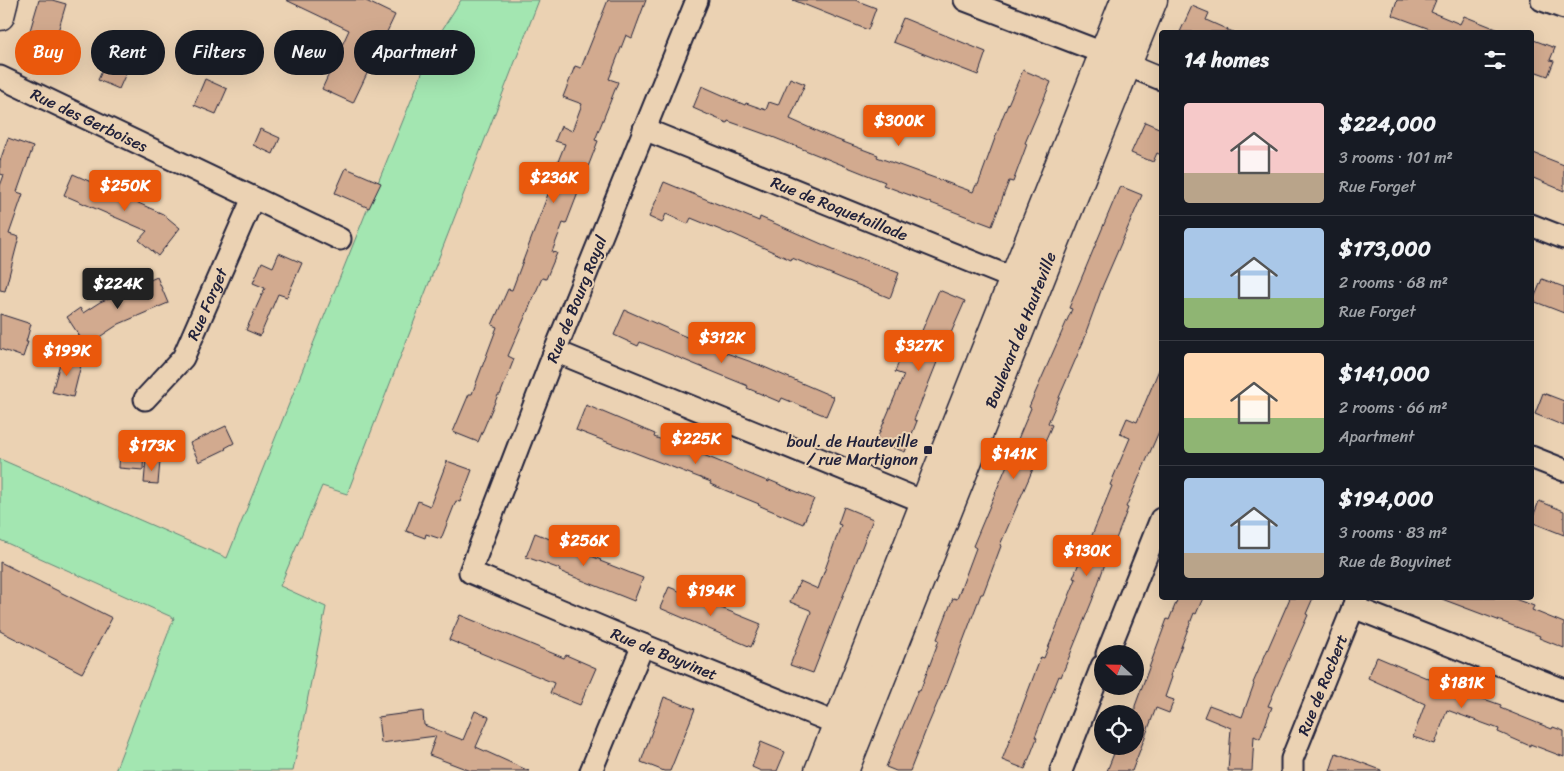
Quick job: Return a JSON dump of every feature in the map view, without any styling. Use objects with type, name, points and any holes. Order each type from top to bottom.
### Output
[{"type":"street","points":[[0,16],[4,0]]},
{"type":"street","name":"Rue de Bourg Royal","points":[[470,572],[555,351],[697,0]]},
{"type":"street","points":[[965,0],[1090,48],[1159,78]]},
{"type":"street","name":"Boulevard de Hauteville","points":[[819,771],[849,729],[1114,60],[1126,0]]},
{"type":"street","name":"Boulevard de Hauteville","points":[[1114,60],[1154,0]]},
{"type":"street","points":[[1542,0],[1564,8]]},
{"type":"street","name":"Rue des Gerboises","points":[[0,77],[340,239]]},
{"type":"street","name":"Rue de Roquetaillade","points":[[644,129],[1025,283]]},
{"type":"street","name":"Rue Forget","points":[[145,399],[183,358],[253,198]]},
{"type":"street","points":[[1534,226],[1564,238]]},
{"type":"street","points":[[555,351],[936,507]]},
{"type":"street","points":[[1534,458],[1564,470]]},
{"type":"street","points":[[1112,645],[1159,524]]},
{"type":"street","name":"Rue de Boyvinet","points":[[470,572],[849,729]]},
{"type":"street","points":[[1355,602],[1564,690]]},
{"type":"street","name":"Rue de Rocbert","points":[[1292,771],[1292,759],[1355,602]]},
{"type":"street","points":[[591,771],[643,645]]},
{"type":"street","points":[[1061,771],[1094,686]]},
{"type":"street","name":"Boulevard de Hauteville","points":[[844,771],[849,729]]},
{"type":"green space","points":[[461,0],[539,0],[347,494],[322,486],[280,586],[326,607],[293,771],[115,771],[174,618],[0,540],[0,459],[227,558],[421,75],[475,75],[475,30],[442,30]]},
{"type":"building","points":[[39,0],[52,0],[66,4],[58,30],[30,30]]},
{"type":"building","points":[[286,0],[364,0],[395,15],[388,30],[354,30],[354,75],[366,75],[353,103],[322,89],[328,75],[344,75],[344,41],[349,30]]},
{"type":"building","points":[[608,0],[646,0],[632,38],[626,35],[609,79],[618,82],[595,140],[598,141],[566,224],[563,223],[552,252],[557,253],[546,279],[542,278],[508,356],[514,359],[478,442],[453,432],[469,394],[472,394],[497,327],[492,325],[508,289],[512,290],[559,165],[557,164],[565,144],[555,141],[561,126],[572,131],[582,104],[563,97],[575,66],[581,68]]},
{"type":"building","points":[[793,0],[855,0],[876,8],[868,30]]},
{"type":"building","points":[[1397,0],[1436,0],[1431,12],[1460,24],[1464,16],[1499,30],[1433,30],[1392,15]]},
{"type":"building","points":[[1192,6],[1209,13],[1206,20],[1228,30],[1181,30]]},
{"type":"building","points":[[903,18],[986,52],[978,75],[893,42]]},
{"type":"building","points":[[1534,40],[1555,48],[1550,60],[1554,61],[1548,76],[1534,71]]},
{"type":"building","points":[[1023,70],[1051,82],[1025,143],[1027,144],[1013,182],[1009,181],[992,226],[883,185],[885,182],[770,136],[728,121],[727,123],[693,108],[702,86],[745,105],[746,103],[766,110],[769,102],[778,105],[790,78],[805,84],[790,119],[830,137],[878,155],[877,157],[973,192],[976,185],[978,185],[1003,116]]},
{"type":"building","points":[[100,75],[125,75],[119,89],[98,80]]},
{"type":"building","points":[[205,79],[227,89],[216,114],[194,105]]},
{"type":"building","points":[[1145,122],[1159,128],[1159,154],[1157,153],[1153,162],[1131,153]]},
{"type":"building","points":[[260,129],[280,138],[273,154],[253,145]]},
{"type":"building","points":[[8,138],[33,147],[17,192],[23,194],[9,234],[19,237],[5,291],[0,290],[0,186],[4,175],[0,174],[0,161]]},
{"type":"building","points":[[1534,153],[1564,165],[1564,191],[1534,178]]},
{"type":"building","points":[[346,168],[381,183],[369,208],[335,193]]},
{"type":"building","points":[[73,174],[163,214],[180,228],[158,256],[139,240],[147,231],[64,195]]},
{"type":"building","points":[[664,182],[759,221],[760,217],[856,259],[857,257],[899,273],[890,298],[792,258],[791,260],[731,233],[691,218],[688,224],[666,214],[662,223],[649,217]]},
{"type":"building","points":[[1120,186],[1142,195],[1103,285],[1087,333],[1048,423],[1052,425],[1000,545],[983,594],[981,594],[946,686],[910,771],[896,771],[886,767],[918,690],[920,691],[953,598],[957,599],[976,548],[973,546],[1031,408],[1029,407],[1072,309],[1069,308]]},
{"type":"building","points":[[279,253],[302,263],[287,297],[278,294],[260,336],[246,330],[265,288],[253,283],[262,262],[273,267]]},
{"type":"building","points":[[157,277],[168,303],[119,324],[86,346],[67,317],[80,308],[83,313],[100,302]]},
{"type":"building","points":[[1542,279],[1564,287],[1564,313],[1534,301]]},
{"type":"building","points":[[939,290],[965,301],[951,333],[949,332],[914,420],[917,421],[905,452],[876,441],[904,375],[895,372],[902,353],[911,357]]},
{"type":"building","points":[[625,310],[707,346],[757,364],[834,397],[826,416],[782,398],[780,402],[747,388],[748,386],[640,342],[638,346],[614,335]]},
{"type":"building","points":[[0,314],[31,324],[23,357],[0,349]]},
{"type":"building","points":[[62,356],[82,361],[73,397],[52,392]]},
{"type":"building","points":[[1159,370],[1159,432],[1126,507],[1128,508],[1116,539],[1114,538],[1092,601],[1061,677],[1059,676],[1035,737],[1037,738],[1025,769],[1002,760],[1041,657],[1044,658],[1076,579],[1073,578],[1130,438],[1120,434],[1127,418],[1137,422]]},
{"type":"building","points":[[1543,393],[1564,401],[1564,426],[1535,414]]},
{"type":"building","points":[[586,405],[655,434],[654,437],[814,499],[803,524],[710,484],[711,482],[576,430]]},
{"type":"building","points":[[226,426],[234,443],[199,462],[190,443]]},
{"type":"building","points":[[120,446],[144,448],[143,470],[119,468]]},
{"type":"building","points":[[146,459],[160,461],[158,484],[144,483]]},
{"type":"building","points":[[447,461],[472,470],[460,502],[456,501],[441,539],[426,534],[425,538],[406,531],[418,501],[430,506]]},
{"type":"building","points":[[1539,501],[1564,511],[1564,535],[1534,523],[1534,514]]},
{"type":"building","points":[[844,507],[873,519],[813,673],[790,665],[811,612],[790,602],[800,581],[818,589],[841,525],[838,524]]},
{"type":"building","points":[[535,533],[643,578],[634,601],[559,571],[560,569],[526,557]]},
{"type":"building","points":[[0,562],[112,618],[82,673],[0,631]]},
{"type":"building","points":[[669,587],[761,624],[751,647],[660,608]]},
{"type":"building","points":[[1177,600],[1202,600],[1196,614],[1194,613],[1170,676],[1172,677],[1165,697],[1174,700],[1169,713],[1156,708],[1144,740],[1144,705],[1135,705],[1139,695],[1144,695],[1144,682],[1167,619],[1169,620]]},
{"type":"building","points":[[1289,600],[1312,600],[1306,614],[1308,615],[1268,706],[1272,707],[1260,739],[1254,736],[1252,771],[1228,771],[1231,728],[1204,717],[1209,705],[1242,717],[1253,683]]},
{"type":"building","points":[[1445,600],[1518,600],[1534,606],[1532,610],[1564,623],[1564,648],[1539,638],[1540,636]]},
{"type":"building","points":[[460,615],[564,658],[566,655],[596,668],[580,705],[550,693],[554,683],[449,640]]},
{"type":"building","points":[[1377,657],[1460,692],[1501,705],[1500,708],[1552,729],[1553,727],[1564,731],[1564,757],[1530,744],[1530,746],[1498,732],[1499,729],[1447,710],[1435,744],[1413,737],[1425,704],[1368,678]]},
{"type":"building","points":[[664,697],[695,709],[670,771],[664,771],[641,762]]},
{"type":"building","points":[[423,711],[424,725],[463,740],[475,711],[489,717],[476,747],[529,771],[471,771],[429,755],[436,736],[381,743],[378,717]]},
{"type":"building","points":[[761,742],[785,752],[777,771],[761,771],[752,767]]},
{"type":"building","points":[[1336,753],[1381,770],[1381,771],[1330,771]]},
{"type":"building","points":[[1113,755],[1138,755],[1132,771],[1107,771]]},
{"type":"place","name":"boul. de Hauteville / rue Martignon","points":[[928,450]]}]
